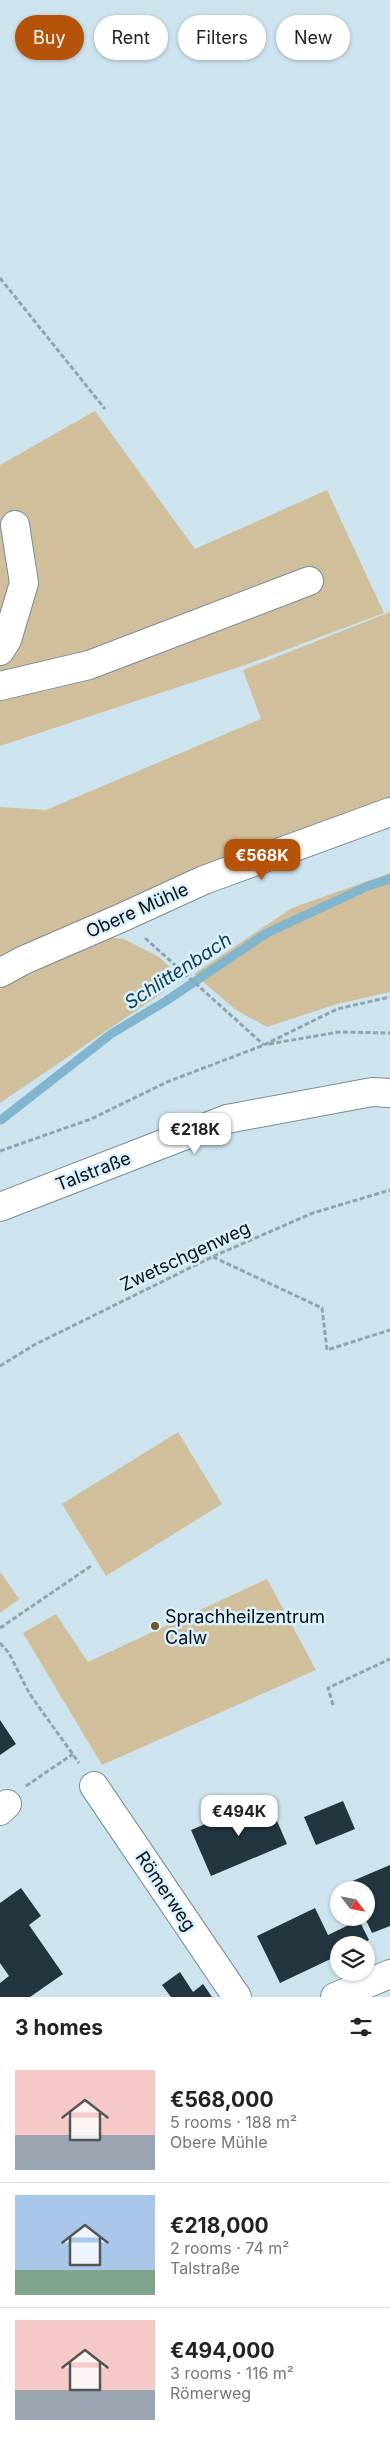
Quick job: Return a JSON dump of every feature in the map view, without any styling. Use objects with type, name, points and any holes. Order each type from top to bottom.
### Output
[{"type":"street","points":[[0,651],[7,640],[24,583],[14,525]]},
{"type":"street","points":[[0,686],[89,665],[309,580]]},
{"type":"street","name":"Obere Mühle","points":[[0,973],[24,960],[204,880],[390,812]]},
{"type":"street","name":"Talstraße","points":[[0,1207],[227,1120],[372,1092],[390,1093]]},
{"type":"street","name":"Römerweg","points":[[94,1786],[237,1997]]},
{"type":"street","points":[[335,1997],[390,1974]]},
{"type":"path","points":[[0,278],[106,409]]},
{"type":"path","points":[[168,956],[207,996],[264,1045]]},
{"type":"path","points":[[0,1151],[91,1119],[167,1082],[264,1045],[337,1010],[390,998]]},
{"type":"path","points":[[264,1045],[339,1032],[390,1033]]},
{"type":"path","name":"Zwetschgenweg","points":[[0,1366],[34,1345],[212,1257],[313,1213],[390,1190]]},
{"type":"path","points":[[212,1257],[322,1308],[327,1350],[390,1330]]},
{"type":"path","points":[[0,1628],[91,1566]]},
{"type":"path","points":[[0,1643],[9,1653],[29,1693],[73,1754],[30,1783],[4,1808]]},
{"type":"path","points":[[333,1705],[328,1688],[390,1659]]},
{"type":"shaded area","points":[[95,411],[195,549],[327,490],[384,613],[245,665],[0,746],[0,465]]},
{"type":"shaded area","points":[[390,612],[390,805],[0,963],[0,807],[46,810],[261,719],[243,670]]},
{"type":"shaded area","points":[[390,873],[390,992],[337,1004],[267,1027],[236,1010],[194,974],[292,908]]},
{"type":"shaded area","points":[[100,936],[124,939],[159,957],[172,969],[165,991],[0,1103],[0,989]]},
{"type":"shaded area","points":[[178,1432],[222,1504],[106,1576],[62,1504]]},
{"type":"shaded area","points":[[0,1574],[19,1599],[0,1613]]},
{"type":"shaded area","points":[[267,1579],[316,1670],[102,1765],[23,1633],[56,1614],[88,1662]]},
{"type":"building","points":[[0,1720],[16,1744],[0,1755]]},
{"type":"building","points":[[267,1798],[287,1844],[211,1876],[191,1830]]},
{"type":"building","points":[[343,1801],[355,1829],[316,1845],[304,1817]]},
{"type":"building","points":[[390,1865],[390,1926],[372,1933],[369,1926],[375,1926],[375,1881],[352,1881]]},
{"type":"building","points":[[21,1888],[41,1916],[29,1925],[63,1974],[30,1997],[0,1997],[0,1983],[9,1976],[0,1963],[0,1903]]},
{"type":"building","points":[[315,1908],[328,1935],[347,1926],[362,1926],[367,1936],[330,1936],[330,1959],[280,1983],[257,1936]]},
{"type":"building","points":[[180,1972],[193,1992],[203,1984],[212,1997],[171,1997],[162,1985]]},
{"type":"waterway","name":"Schlittenbach","points":[[1,1120],[111,1034],[166,1001],[267,933],[368,886],[390,879]]},
{"type":"place","name":"Sprachheilzentrum Calw","points":[[155,1626]]}]
